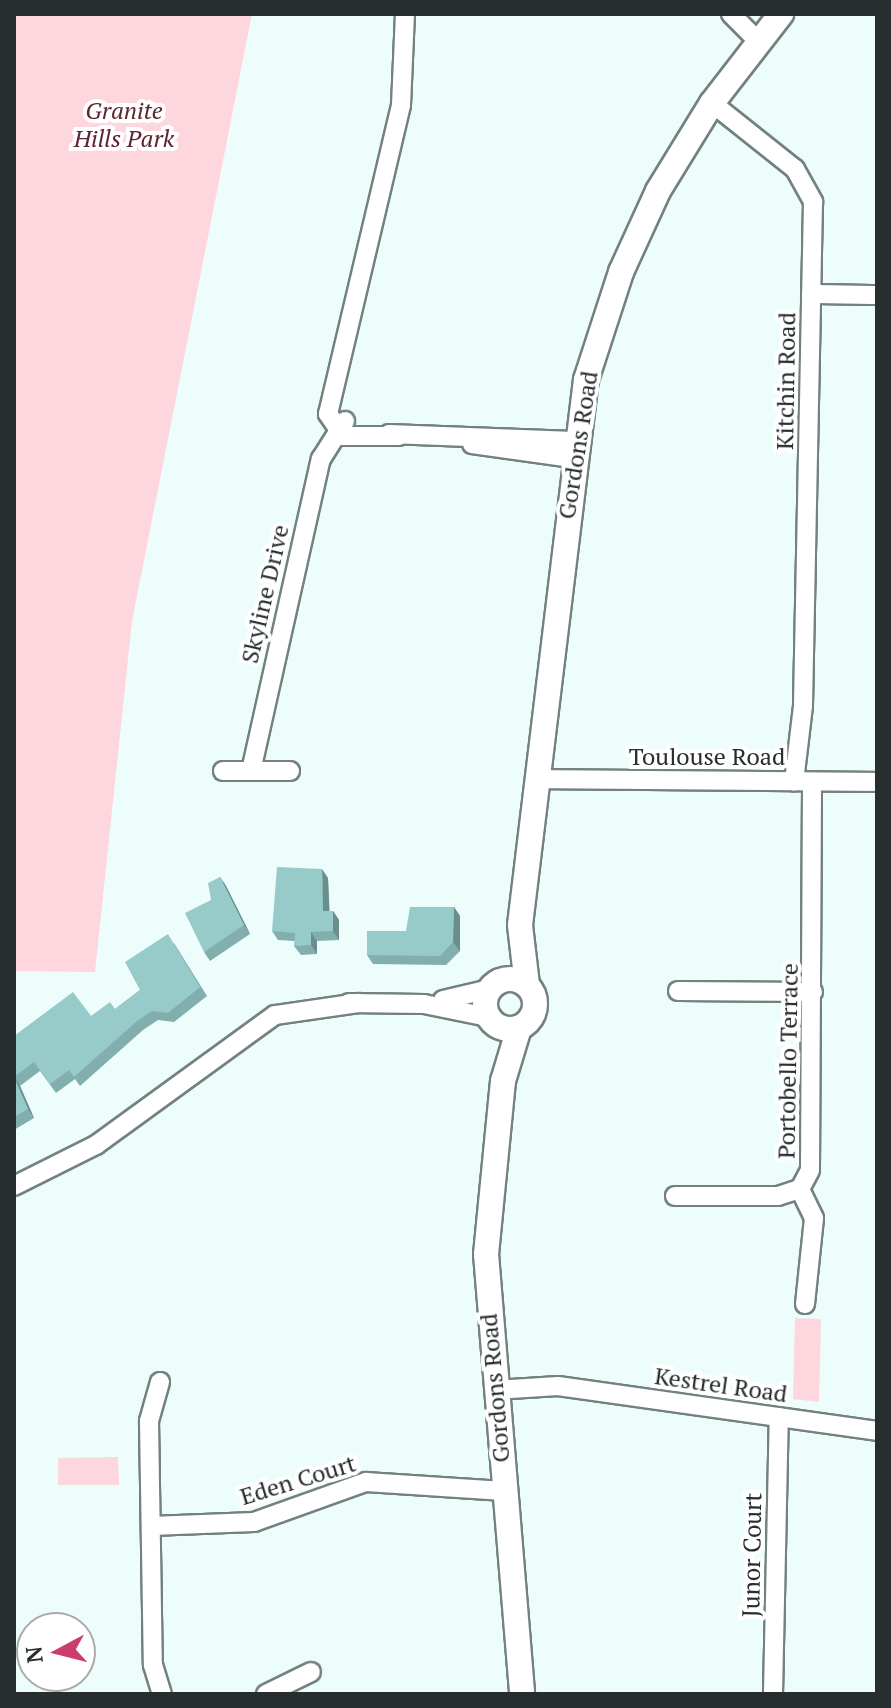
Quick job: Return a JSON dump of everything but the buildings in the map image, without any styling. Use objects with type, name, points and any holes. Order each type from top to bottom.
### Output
[{"type":"street","name":"Skyline Drive","points":[[251,771],[321,459],[340,426],[344,357],[401,105],[405,14]]},
{"type":"street","points":[[731,14],[768,29]]},
{"type":"street","points":[[739,14],[768,29]]},
{"type":"street","name":"Gordons Road","points":[[501,1023],[535,1005],[527,985],[520,925],[573,450],[621,272],[712,103],[768,29]]},
{"type":"street","name":"Kitchin Road","points":[[712,103],[804,180],[813,202],[803,706],[810,782]]},
{"type":"street","points":[[811,294],[877,295]]},
{"type":"street","points":[[340,426],[399,436],[573,450]]},
{"type":"street","points":[[223,771],[290,771]]},
{"type":"street","name":"Toulouse Road","points":[[536,779],[877,782]]},
{"type":"street","name":"Portobello Terrace","points":[[805,1304],[814,1218],[800,1189],[810,1170],[816,859],[810,782]]},
{"type":"street","name":"Gordons Road","points":[[520,925],[494,985],[501,1023],[503,1081],[486,1254],[494,1383],[522,1694]]},
{"type":"street","points":[[424,1004],[494,985],[527,985]]},
{"type":"street","points":[[678,991],[813,992]]},
{"type":"street","points":[[14,1186],[96,1145],[201,1065],[275,1015],[358,1003],[424,1004],[501,1023]]},
{"type":"street","points":[[675,1196],[778,1196],[800,1189]]},
{"type":"street","points":[[152,1686],[149,1421],[160,1382]]},
{"type":"street","name":"Kestrel Road","points":[[494,1383],[558,1386],[877,1431]]},
{"type":"street","name":"Junor Court","points":[[773,1694],[779,1417]]},
{"type":"street","name":"Eden Court","points":[[151,1526],[254,1522],[366,1482],[504,1482]]},
{"type":"street","points":[[266,1694],[287,1689],[311,1672]]},
{"type":"green space","name":"Granite Hills Park","points":[[14,14],[252,14],[132,621],[95,972],[14,971]]},
{"type":"green space","points":[[795,1318],[821,1319],[819,1402],[793,1399]]},
{"type":"green space","points":[[118,1457],[119,1485],[58,1485],[58,1458]]}]
